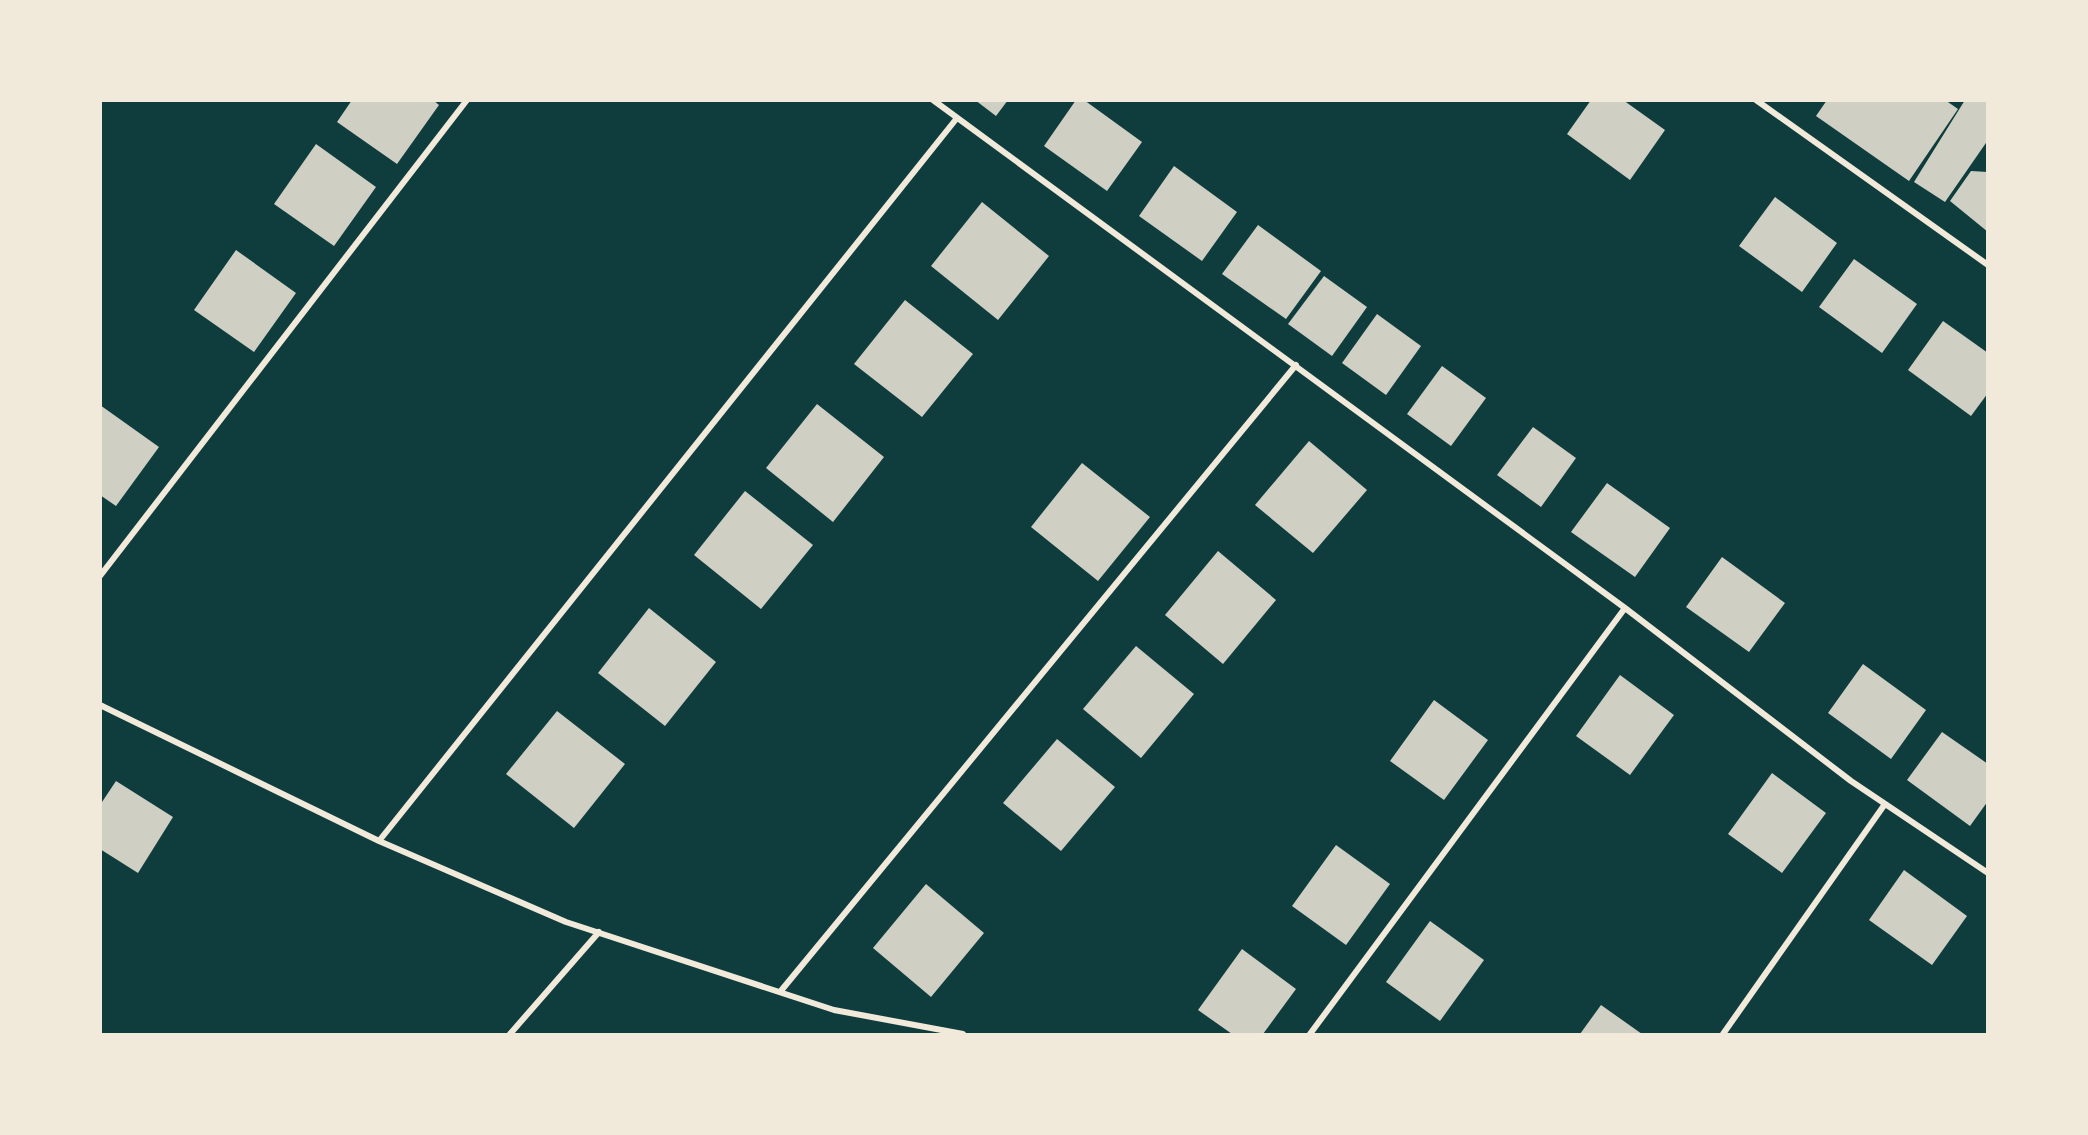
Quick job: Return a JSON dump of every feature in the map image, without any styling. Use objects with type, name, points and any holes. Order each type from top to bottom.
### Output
[{"type":"street","points":[[100,576],[467,100]]},
{"type":"street","points":[[933,100],[1625,608],[1885,804],[1988,873]]},
{"type":"street","points":[[1756,100],[1988,265]]},
{"type":"street","points":[[379,841],[957,118]]},
{"type":"street","points":[[780,992],[1296,365]]},
{"type":"street","points":[[1310,1035],[1625,608]]},
{"type":"street","points":[[100,705],[379,841],[566,921],[834,1010],[963,1035]]},
{"type":"street","points":[[1723,1035],[1885,804]]},
{"type":"street","points":[[510,1035],[599,932]]},
{"type":"building","points":[[352,100],[433,100],[439,105],[397,164],[337,122]]},
{"type":"building","points":[[975,100],[1008,100],[996,116]]},
{"type":"building","points":[[1076,100],[1084,100],[1142,142],[1107,191],[1044,146]]},
{"type":"building","points":[[1591,100],[1623,100],[1665,130],[1630,180],[1567,134]]},
{"type":"building","points":[[1827,100],[1945,100],[1958,109],[1909,181],[1816,116]]},
{"type":"building","points":[[1965,100],[1988,100],[1988,140],[1945,202],[1914,182]]},
{"type":"building","points":[[316,144],[376,187],[334,246],[274,204]]},
{"type":"building","points":[[1174,166],[1237,212],[1202,261],[1139,216]]},
{"type":"building","points":[[1971,171],[1988,172],[1988,232],[1950,201]]},
{"type":"building","points":[[1775,197],[1837,243],[1802,292],[1739,246]]},
{"type":"building","points":[[982,202],[1049,256],[998,320],[931,266]]},
{"type":"building","points":[[1258,225],[1321,271],[1286,319],[1222,274]]},
{"type":"building","points":[[236,250],[296,293],[254,352],[194,310]]},
{"type":"building","points":[[1854,259],[1917,304],[1882,353],[1819,307]]},
{"type":"building","points":[[1324,276],[1367,307],[1332,356],[1288,324]]},
{"type":"building","points":[[905,300],[973,354],[922,417],[854,364]]},
{"type":"building","points":[[1377,314],[1421,346],[1386,395],[1342,363]]},
{"type":"building","points":[[1943,321],[1988,353],[1988,393],[1971,416],[1908,370]]},
{"type":"building","points":[[1442,366],[1486,398],[1451,446],[1407,414]]},
{"type":"building","points":[[817,404],[884,457],[833,522],[766,468]]},
{"type":"building","points":[[100,405],[159,447],[116,506],[100,495]]},
{"type":"building","points":[[1533,427],[1576,458],[1541,507],[1497,475]]},
{"type":"building","points":[[1309,441],[1367,490],[1313,553],[1255,505]]},
{"type":"building","points":[[1082,463],[1150,517],[1098,581],[1031,527]]},
{"type":"building","points":[[1607,483],[1670,528],[1635,577],[1571,532]]},
{"type":"building","points":[[745,491],[813,545],[761,609],[694,555]]},
{"type":"building","points":[[1218,551],[1276,600],[1223,664],[1165,615]]},
{"type":"building","points":[[1722,557],[1785,603],[1749,652],[1686,607]]},
{"type":"building","points":[[649,608],[716,662],[665,726],[598,673]]},
{"type":"building","points":[[1136,646],[1194,694],[1141,758],[1083,709]]},
{"type":"building","points":[[1863,664],[1926,710],[1891,759],[1828,713]]},
{"type":"building","points":[[1620,675],[1674,715],[1630,775],[1576,736]]},
{"type":"building","points":[[1434,700],[1488,740],[1444,800],[1390,761]]},
{"type":"building","points":[[557,711],[625,764],[574,828],[506,774]]},
{"type":"building","points":[[1942,732],[1988,764],[1988,801],[1970,826],[1907,780]]},
{"type":"building","points":[[1057,739],[1115,787],[1061,851],[1003,803]]},
{"type":"building","points":[[1772,773],[1826,813],[1782,873],[1728,834]]},
{"type":"building","points":[[116,781],[173,817],[138,873],[100,849],[100,805]]},
{"type":"building","points":[[1336,845],[1390,884],[1346,945],[1292,906]]},
{"type":"building","points":[[1904,870],[1967,916],[1932,965],[1869,920]]},
{"type":"building","points":[[926,884],[984,933],[931,997],[873,948]]},
{"type":"building","points":[[1430,921],[1484,960],[1440,1021],[1386,982]]},
{"type":"building","points":[[1242,949],[1296,989],[1263,1034],[1232,1034],[1198,1010]]},
{"type":"building","points":[[1601,1005],[1642,1034],[1580,1034]]}]
